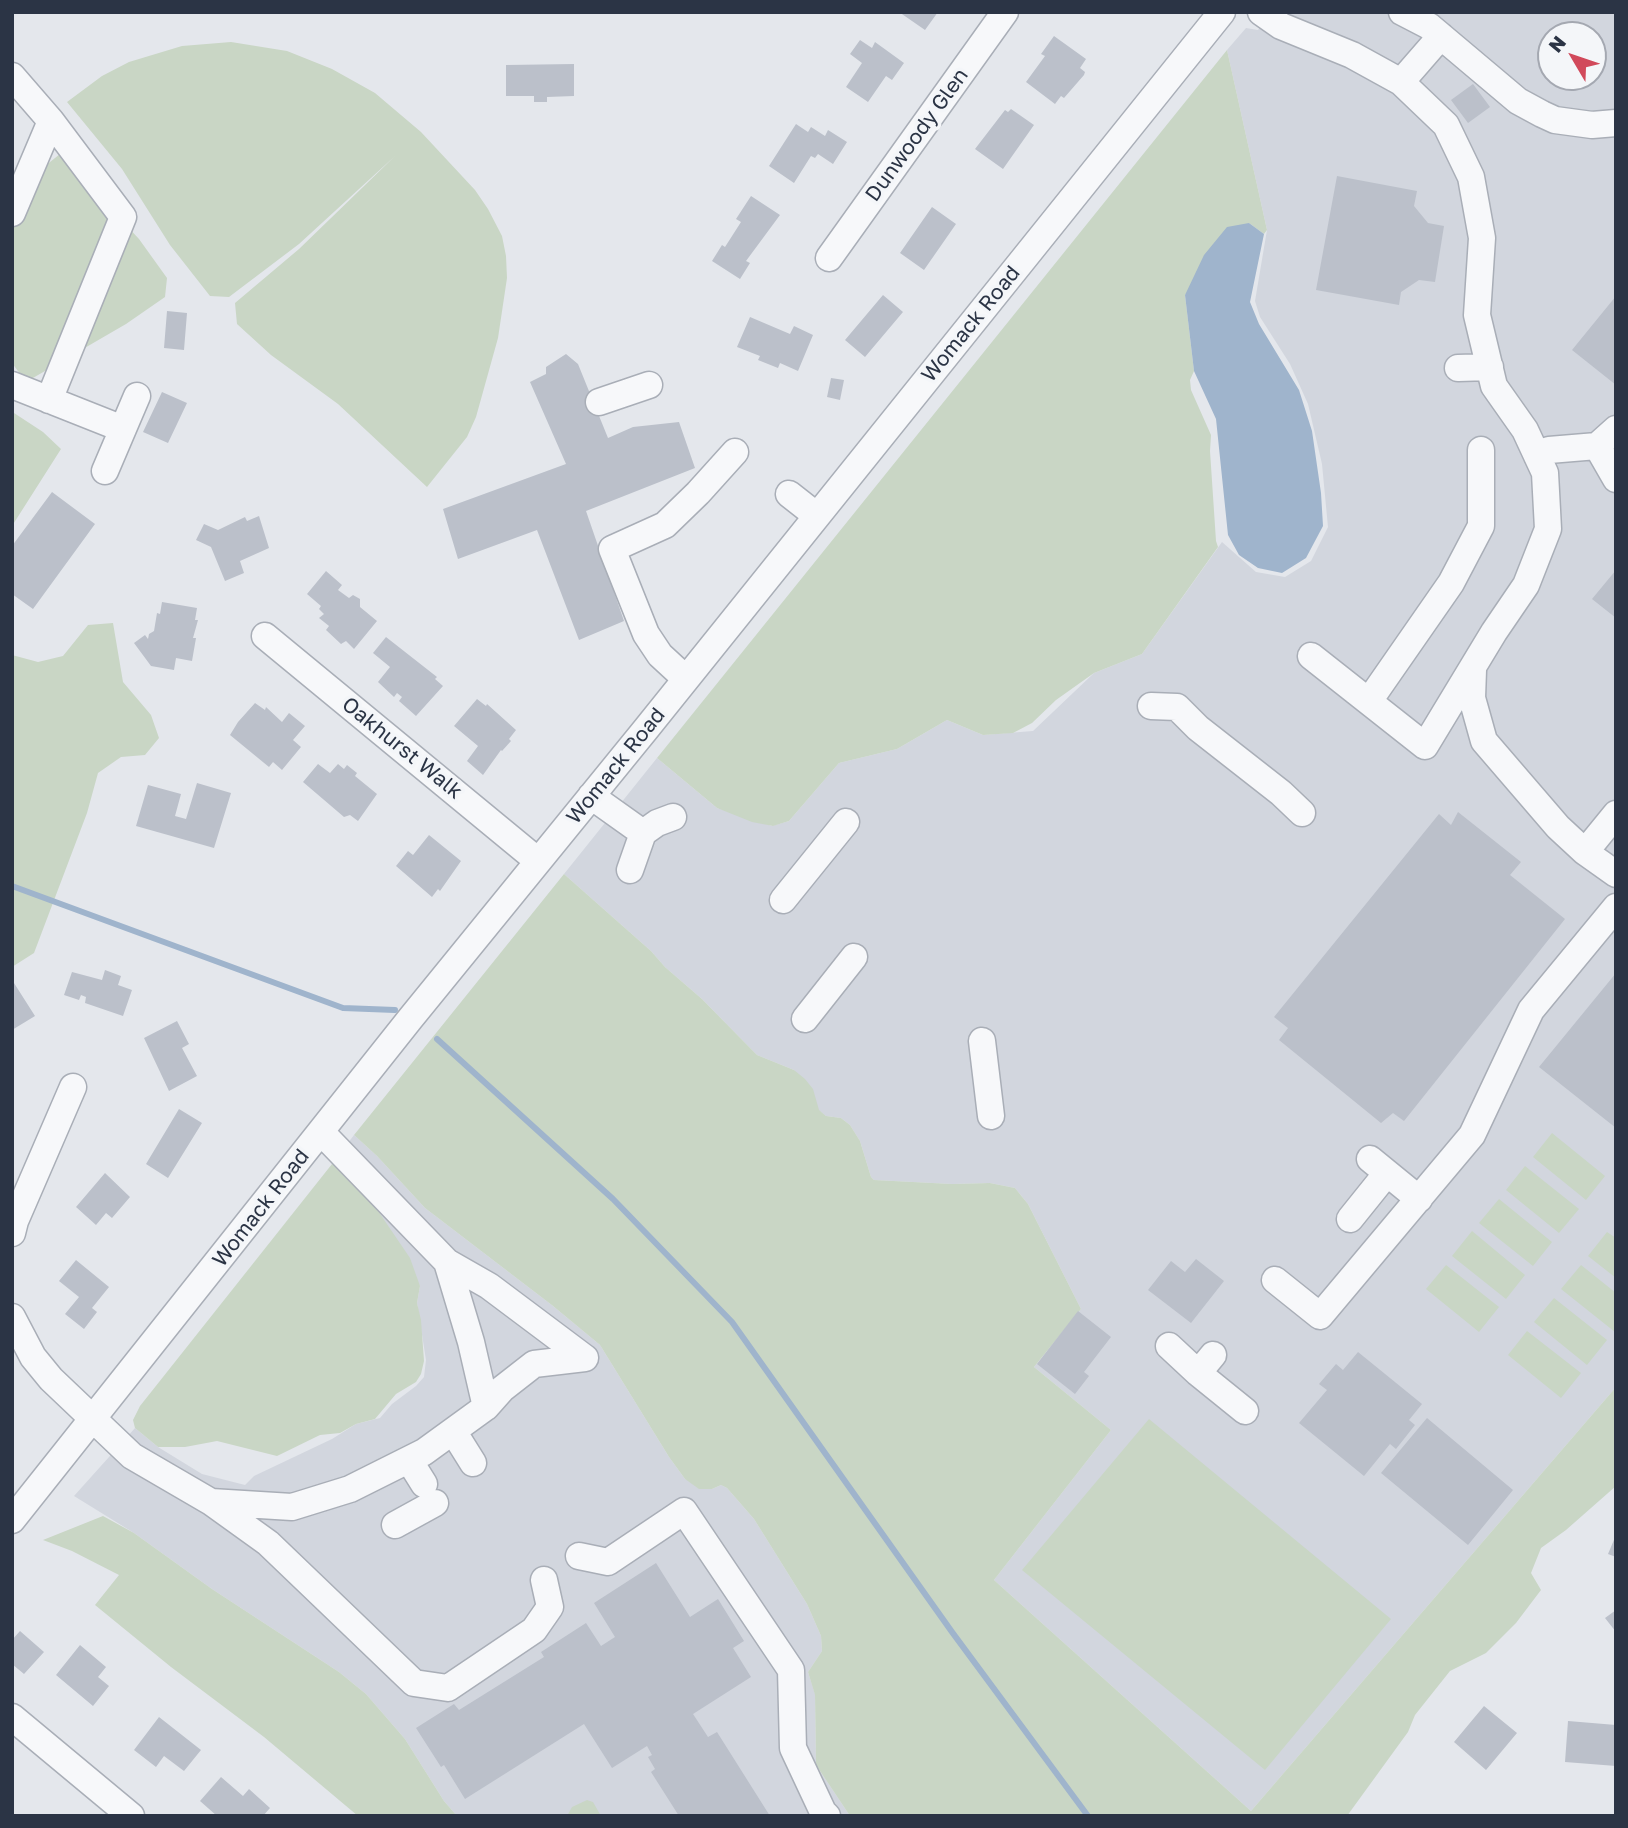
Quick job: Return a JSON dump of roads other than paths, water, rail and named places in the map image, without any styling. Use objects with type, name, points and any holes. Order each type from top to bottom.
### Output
[{"type":"street","name":"Dunwoody Glen","points":[[829,258],[1005,12]]},
{"type":"street","name":"Womack Road","points":[[12,1520],[538,861],[1222,12]]},
{"type":"street","points":[[1261,12],[1280,26],[1352,55],[1401,82],[1446,125],[1471,177],[1482,238],[1477,315],[1494,386],[1525,430],[1545,473],[1548,529],[1526,585],[1494,632],[1425,746],[1311,656]]},
{"type":"street","points":[[1402,12],[1429,26],[1518,101],[1542,114],[1555,120],[1614,126]]},
{"type":"street","points":[[1401,82],[1441,36]]},
{"type":"street","points":[[12,75],[51,121],[123,217],[48,400]]},
{"type":"street","points":[[12,213],[51,121]]},
{"type":"street","points":[[1458,368],[1490,367]]},
{"type":"street","points":[[12,385],[123,429]]},
{"type":"street","points":[[599,401],[649,385]]},
{"type":"street","points":[[105,471],[137,396]]},
{"type":"street","points":[[1537,456],[1549,450],[1606,438],[1616,479]]},
{"type":"street","points":[[1369,701],[1451,583],[1481,526],[1481,450]]},
{"type":"street","points":[[686,679],[660,655],[643,627],[612,549],[665,525],[698,494],[735,452]]},
{"type":"street","points":[[789,494],[817,516]]},
{"type":"street","name":"Oakhurst Walk","points":[[265,636],[538,861]]},
{"type":"street","points":[[1474,668],[1472,698],[1484,741],[1558,827],[1585,852],[1616,874]]},
{"type":"street","points":[[1151,706],[1177,707],[1198,728],[1281,793],[1302,813]]},
{"type":"street","points":[[591,796],[643,834]]},
{"type":"street","points":[[1585,852],[1616,814]]},
{"type":"street","points":[[630,870],[643,834],[657,823],[673,817]]},
{"type":"street","points":[[783,900],[846,822]]},
{"type":"street","points":[[1275,1280],[1320,1316],[1472,1135],[1531,1010],[1616,907]]},
{"type":"street","points":[[805,1019],[854,957]]},
{"type":"street","points":[[982,1041],[991,1116]]},
{"type":"street","points":[[12,1233],[73,1087]]},
{"type":"street","points":[[211,1502],[292,1507],[349,1489],[424,1452],[485,1407],[502,1389],[534,1364],[585,1358],[489,1286],[447,1262],[321,1132]]},
{"type":"street","points":[[1350,1219],[1378,1166],[1419,1199]]},
{"type":"street","points":[[447,1262],[471,1342],[485,1407]]},
{"type":"street","points":[[12,1317],[33,1357],[51,1380],[132,1456],[211,1502],[268,1543],[414,1683],[449,1688],[534,1630],[550,1606],[544,1580]]},
{"type":"street","points":[[1169,1346],[1205,1364],[1245,1411]]},
{"type":"street","points":[[453,1431],[473,1463]]},
{"type":"street","points":[[395,1525],[429,1494],[408,1460]]},
{"type":"street","points":[[579,1556],[608,1562],[684,1511],[791,1670],[793,1748],[827,1816]]},
{"type":"street","points":[[12,1717],[131,1816]]},
{"type":"water","points":[[1249,223],[1264,234],[1250,302],[1259,324],[1299,390],[1312,431],[1321,493],[1323,526],[1306,558],[1282,573],[1258,568],[1239,555],[1228,535],[1216,419],[1194,371],[1185,295],[1204,255],[1227,227]]},
{"type":"waterway","points":[[12,886],[343,1008],[395,1010]]},
{"type":"waterway","points":[[437,1039],[613,1199],[732,1322],[952,1632],[1088,1816]]}]
